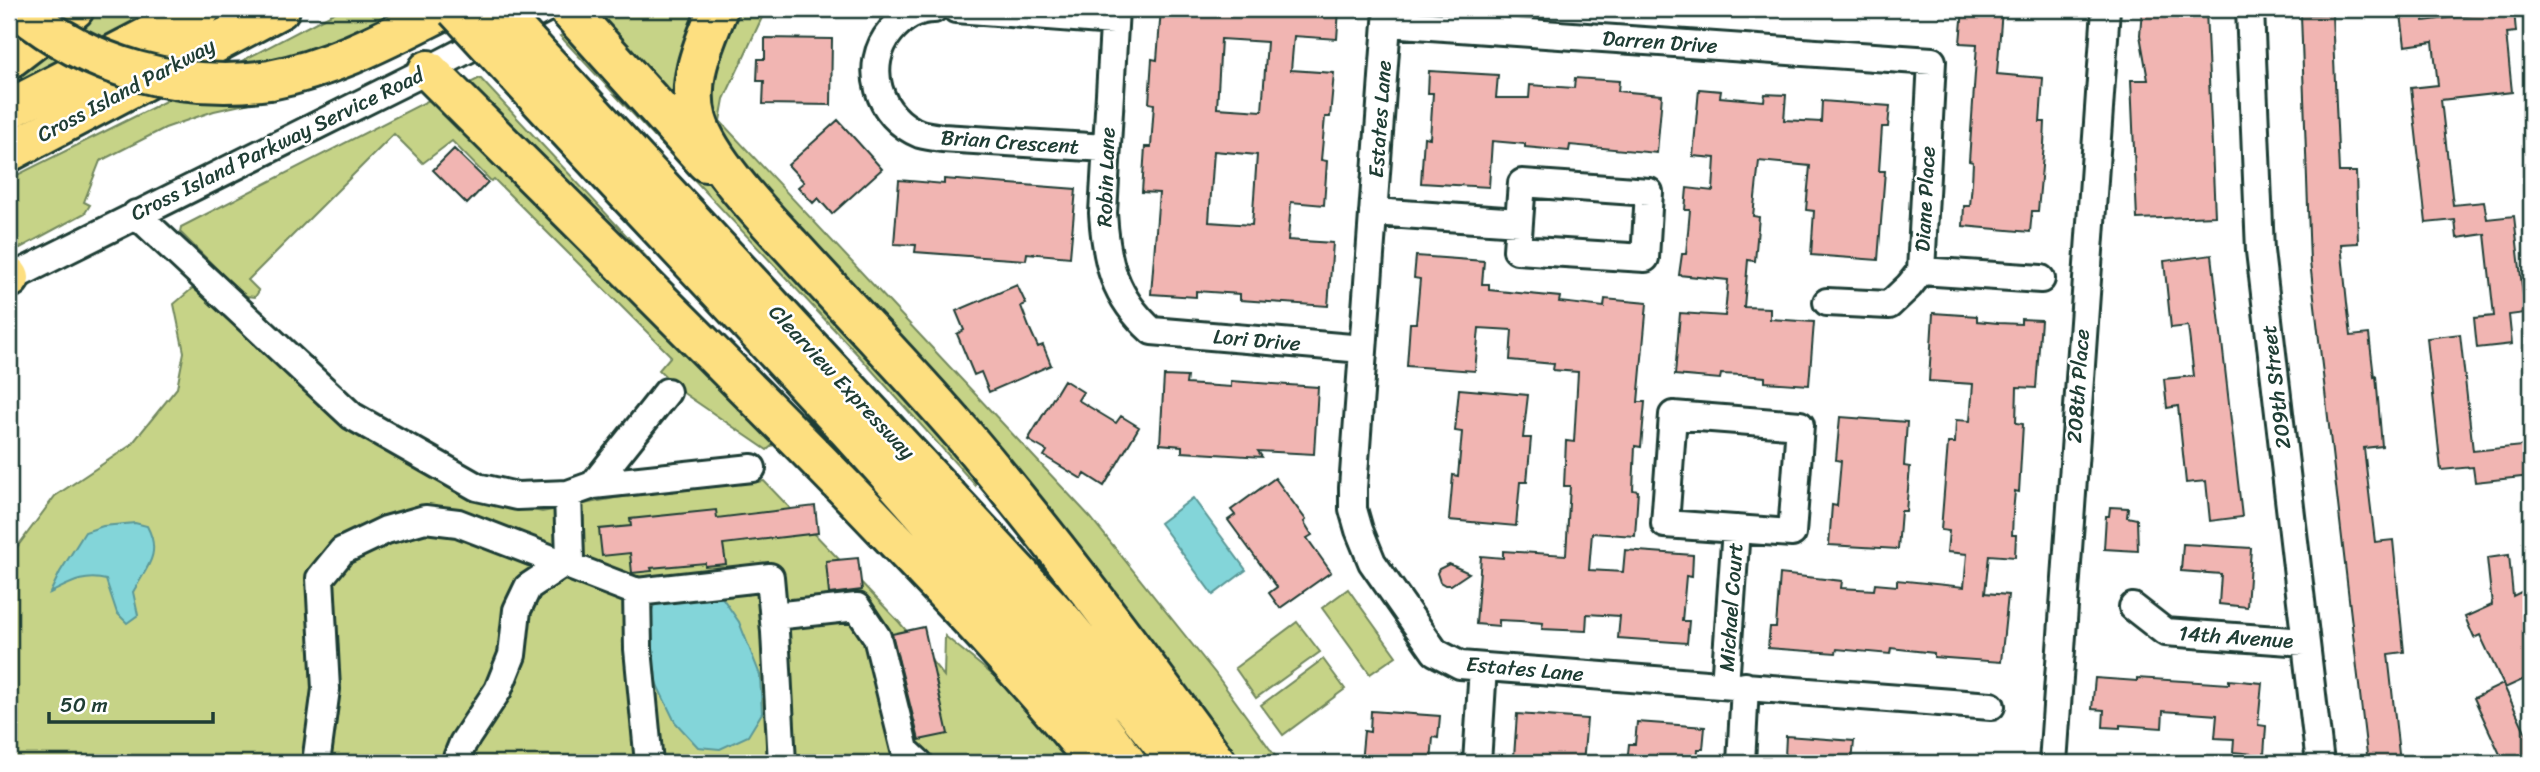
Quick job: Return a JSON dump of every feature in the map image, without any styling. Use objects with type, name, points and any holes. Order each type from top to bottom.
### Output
[{"type":"highway","points":[[19,9],[64,41],[96,58],[138,72],[200,83],[270,80],[309,71],[345,58],[446,9]]},
{"type":"highway","points":[[9,59],[74,9]]},
{"type":"highway","name":"Cross Island Parkway","points":[[9,109],[201,9]]},
{"type":"highway","name":"Cross Island Parkway","points":[[9,152],[280,9]]},
{"type":"highway","name":"Clearview Expressway","points":[[456,9],[520,57],[1054,611],[1178,763]]},
{"type":"highway","name":"Clearview Expressway","points":[[496,9],[520,57],[965,560],[1045,654],[1128,763]]},
{"type":"highway","points":[[568,9],[695,152],[757,209]]},
{"type":"highway","points":[[718,9],[697,62],[694,89],[696,120],[708,147],[757,209],[961,432],[1132,646],[1217,763]]},
{"type":"highway","points":[[428,70],[749,389],[957,604],[1050,705],[1096,763]]},
{"type":"street","points":[[9,27],[42,9]]},
{"type":"street","name":"Cross Island Parkway Service Road","points":[[9,277],[428,70],[545,9]]},
{"type":"street","name":"Brian Crescent","points":[[934,9],[913,13],[897,24],[879,50],[875,69],[878,88],[886,106],[902,124],[920,134],[942,138],[1106,148]]},
{"type":"street","points":[[956,9],[1115,15]]},
{"type":"street","name":"208th Place","points":[[2053,763],[2106,9]]},
{"type":"street","name":"209th Street","points":[[2250,9],[2260,251],[2320,763]]},
{"type":"street","name":"Robin Lane","points":[[1115,15],[1103,213],[1105,244],[1111,271],[1122,296],[1138,318],[1152,331]]},
{"type":"street","name":"Darren Drive","points":[[1388,16],[1932,61]]},
{"type":"street","name":"Estates Lane","points":[[1388,16],[1353,509],[1371,562],[1435,652],[1460,666],[1991,706]]},
{"type":"street","name":"Diane Place","points":[[1827,302],[1889,305],[1920,271],[1932,61]]},
{"type":"street","points":[[1522,183],[1649,192],[1645,258],[1517,250],[1519,222],[1522,183]]},
{"type":"street","points":[[1373,212],[1519,222]]},
{"type":"street","points":[[136,214],[352,416],[477,487],[517,496],[568,494],[593,485],[752,468]]},
{"type":"street","points":[[1920,271],[2041,279]]},
{"type":"street","name":"Lori Drive","points":[[1152,331],[1363,349]]},
{"type":"street","points":[[593,485],[667,393]]},
{"type":"street","name":"Michael Court","points":[[1673,415],[1800,425],[1792,533],[1736,529],[1665,524],[1673,415]]},
{"type":"street","points":[[455,763],[463,743],[498,690],[512,654],[517,610],[528,587],[570,559],[568,494]]},
{"type":"street","points":[[316,763],[326,689],[320,578],[342,551],[386,530],[425,519],[457,523],[637,592],[770,577],[782,763]]},
{"type":"street","name":"Michael Court","points":[[1736,529],[1735,686],[1741,763]]},
{"type":"street","points":[[637,592],[638,649],[649,763]]},
{"type":"street","points":[[774,616],[857,607],[877,637],[905,750],[919,763]]},
{"type":"street","name":"14th Avenue","points":[[2133,607],[2165,632],[2305,642]]},
{"type":"street","points":[[1477,763],[1483,667]]},
{"type":"green space","points":[[87,9],[160,9],[9,89],[9,70]]},
{"type":"green space","points":[[341,9],[413,9],[269,99],[214,111],[165,128],[100,161],[84,202],[90,205],[85,213],[20,248],[9,240],[9,179]]},
{"type":"green space","points":[[617,9],[708,9],[679,107],[593,21]]},
{"type":"green space","points":[[729,9],[766,9],[724,99],[720,121],[1091,518],[1215,673],[1280,763],[1234,763],[722,151],[703,65]]},
{"type":"green space","points":[[576,28],[974,470],[975,485],[859,356],[560,36]]},
{"type":"green space","points":[[480,78],[800,422],[468,84]]},
{"type":"green space","points":[[429,100],[454,111],[446,116],[774,444],[767,450],[682,392],[659,370],[671,356],[494,179],[491,181],[452,141],[423,163],[394,134],[248,280],[259,291],[255,297],[247,296],[238,290],[180,232],[181,227]]},
{"type":"green space","points":[[195,286],[356,432],[465,496],[542,512],[615,498],[764,481],[899,622],[944,676],[945,636],[1016,694],[1072,763],[9,763],[9,558],[55,496],[131,445],[177,388],[184,352],[174,304]]},
{"type":"green space","points":[[1348,589],[1396,656],[1370,674],[1322,608]]},
{"type":"green space","points":[[1297,622],[1320,652],[1256,698],[1235,668]]},
{"type":"green space","points":[[1323,659],[1345,689],[1283,735],[1261,705]]},
{"type":"water","points":[[1193,498],[1246,570],[1213,595],[1160,523]]},
{"type":"water","points":[[135,523],[147,526],[153,545],[148,568],[133,592],[138,615],[127,623],[117,613],[106,580],[98,578],[70,583],[50,593],[85,532],[103,526]]},
{"type":"water","points":[[717,590],[739,622],[760,675],[762,713],[748,736],[720,749],[698,747],[675,722],[648,658],[649,620],[656,598]]},
{"type":"building","points":[[1161,9],[1339,9],[1337,39],[1294,36],[1291,70],[1334,73],[1330,117],[1325,117],[1321,160],[1327,161],[1324,205],[1291,202],[1288,240],[1333,243],[1328,306],[1240,300],[1240,294],[1196,291],[1196,297],[1151,294],[1159,193],[1142,192],[1145,147],[1151,147],[1154,104],[1149,103],[1152,59],[1157,60]],"holes":[[[1221,39],[1267,42],[1262,111],[1217,108]],[[1214,151],[1257,155],[1252,225],[1209,222]]]},
{"type":"building","points":[[1963,9],[2002,9],[1997,74],[2043,78],[2040,122],[2045,122],[2044,144],[2038,211],[2032,211],[2030,232],[1963,226],[1964,206],[1970,206],[1972,183],[1973,162],[1969,161],[1977,44],[1960,43]]},
{"type":"building","points":[[2142,9],[2206,10],[2215,216],[2137,219],[2131,80],[2148,80],[2140,35]]},
{"type":"building","points":[[2514,10],[2516,32],[2506,33],[2512,92],[2441,100],[2453,205],[2484,202],[2487,219],[2514,216],[2525,313],[2509,315],[2512,344],[2477,348],[2474,318],[2494,316],[2485,234],[2457,238],[2455,220],[2426,223],[2411,88],[2438,85],[2433,42],[2405,46],[2401,14],[2423,11],[2424,21]]},
{"type":"building","points":[[2332,14],[2339,172],[2356,172],[2358,243],[2341,244],[2347,303],[2351,336],[2369,334],[2374,377],[2376,376],[2382,446],[2364,448],[2375,542],[2393,540],[2404,652],[2388,654],[2400,763],[2368,763],[2310,262],[2301,15]]},
{"type":"building","points":[[765,38],[832,39],[831,105],[763,104],[764,81],[757,81],[758,59],[765,59]]},
{"type":"building","points":[[1429,71],[1498,75],[1496,98],[1529,98],[1530,85],[1574,88],[1575,78],[1619,81],[1618,91],[1662,95],[1657,153],[1570,145],[1569,151],[1492,141],[1489,187],[1421,183],[1424,137],[1430,138],[1433,93],[1428,93]]},
{"type":"building","points":[[1699,89],[1721,91],[1720,97],[1764,101],[1765,94],[1786,95],[1784,120],[1821,122],[1822,101],[1890,106],[1888,127],[1882,127],[1879,171],[1885,171],[1878,260],[1811,255],[1814,211],[1806,210],[1810,166],[1759,161],[1753,216],[1759,217],[1755,261],[1748,260],[1744,307],[1770,308],[1770,319],[1814,322],[1809,385],[1765,382],[1765,377],[1743,375],[1721,374],[1720,379],[1675,375],[1680,313],[1725,316],[1728,280],[1679,275],[1682,254],[1686,254],[1690,210],[1685,210],[1687,188],[1713,191],[1715,158],[1693,156]]},
{"type":"building","points":[[838,120],[882,169],[832,214],[818,198],[813,203],[798,187],[804,182],[788,165]]},
{"type":"building","points":[[454,149],[488,182],[467,204],[433,170]]},
{"type":"building","points":[[944,179],[1076,189],[1070,257],[1027,253],[1026,260],[982,257],[915,252],[916,245],[894,244],[899,180],[944,184]]},
{"type":"building","points":[[2212,255],[2242,517],[2210,521],[2206,481],[2186,483],[2178,406],[2167,408],[2164,379],[2194,376],[2188,326],[2171,328],[2164,261]]},
{"type":"building","points":[[1416,256],[1484,261],[1482,284],[1489,284],[1489,290],[1560,297],[1559,302],[1604,307],[1605,299],[1647,303],[1638,402],[1645,402],[1641,447],[1635,446],[1633,490],[1638,491],[1635,536],[1592,533],[1589,570],[1623,572],[1625,550],[1693,555],[1692,577],[1686,576],[1682,621],[1689,621],[1687,643],[1618,638],[1620,616],[1587,614],[1586,631],[1542,629],[1543,623],[1520,621],[1499,620],[1499,626],[1476,624],[1481,556],[1503,558],[1503,551],[1566,555],[1570,486],[1564,486],[1566,441],[1574,442],[1578,372],[1553,370],[1554,364],[1510,360],[1512,330],[1479,328],[1475,371],[1407,366],[1410,323],[1416,323],[1420,279],[1414,278]]},
{"type":"building","points":[[1017,285],[1026,304],[1021,306],[1029,327],[1038,347],[1043,345],[1051,365],[989,392],[981,372],[974,375],[957,334],[964,330],[956,311]]},
{"type":"building","points":[[1933,313],[1977,316],[1977,321],[1998,323],[2021,324],[2021,319],[2041,320],[2036,388],[2017,387],[2016,423],[2023,424],[2019,492],[2015,491],[2013,513],[2015,557],[1989,555],[1985,593],[2008,595],[2001,662],[1934,657],[1934,653],[1891,648],[1890,654],[1837,649],[1836,653],[1768,648],[1770,627],[1776,627],[1780,574],[1842,581],[1841,588],[1874,590],[1875,584],[1897,586],[1897,580],[1964,587],[1967,554],[1947,552],[1949,531],[1941,530],[1948,443],[1955,443],[1956,420],[1970,421],[1973,384],[1929,381]]},
{"type":"building","points":[[2460,334],[2473,451],[2531,445],[2531,476],[2475,482],[2473,467],[2441,470],[2427,338]]},
{"type":"building","points":[[1164,376],[1187,377],[1186,384],[1231,387],[1231,381],[1318,387],[1314,454],[1258,451],[1262,457],[1182,452],[1182,446],[1160,444]]},
{"type":"building","points":[[1064,380],[1083,392],[1078,400],[1116,423],[1121,416],[1139,427],[1104,486],[1085,474],[1082,479],[1044,456],[1047,451],[1028,440]]},
{"type":"building","points":[[1459,389],[1528,395],[1523,438],[1531,438],[1527,482],[1520,482],[1516,526],[1449,520],[1453,475],[1458,476],[1462,432],[1455,431]]},
{"type":"building","points":[[1840,417],[1907,422],[1904,466],[1910,467],[1906,511],[1901,511],[1898,549],[1829,545],[1832,505],[1837,506],[1841,461],[1836,460]]},
{"type":"building","points":[[1275,478],[1306,520],[1304,522],[1312,535],[1307,538],[1331,572],[1280,608],[1269,593],[1277,587],[1228,520],[1235,515],[1231,510]]},
{"type":"building","points":[[815,506],[818,533],[723,544],[726,564],[705,566],[705,563],[651,568],[652,571],[632,573],[630,553],[602,556],[599,529],[631,526],[630,519],[716,510],[717,518]]},
{"type":"building","points":[[2110,507],[2128,508],[2127,517],[2137,519],[2138,551],[2104,549],[2106,516],[2109,516]]},
{"type":"building","points":[[2183,544],[2251,548],[2247,607],[2219,604],[2221,574],[2181,571]]},
{"type":"building","points":[[2509,555],[2513,596],[2531,587],[2531,676],[2505,688],[2480,635],[2474,638],[2465,617],[2492,605],[2487,558]]},
{"type":"building","points":[[858,558],[862,590],[829,594],[826,561]]},
{"type":"building","points":[[1449,564],[1469,573],[1451,585],[1445,585],[1440,582],[1437,573]]},
{"type":"building","points":[[924,627],[948,734],[919,740],[892,634]]},
{"type":"building","points":[[2095,678],[2262,683],[2258,725],[2266,726],[2264,755],[2233,752],[2234,739],[2215,738],[2217,715],[2163,711],[2162,728],[2120,725],[2120,728],[2103,727],[2104,710],[2092,709]]},
{"type":"building","points":[[2503,684],[2531,744],[2531,763],[2504,763],[2474,698]]},
{"type":"building","points":[[1371,711],[1440,716],[1438,738],[1433,737],[1431,763],[1361,763],[1364,731],[1370,732]]},
{"type":"building","points":[[1517,714],[1587,719],[1583,763],[1519,763],[1520,758],[1514,757]]},
{"type":"building","points":[[1637,722],[1705,727],[1703,749],[1698,749],[1697,763],[1627,763],[1629,744],[1635,744]]},
{"type":"building","points":[[1786,736],[1854,741],[1852,763],[1790,763],[1790,757],[1785,757]]}]
